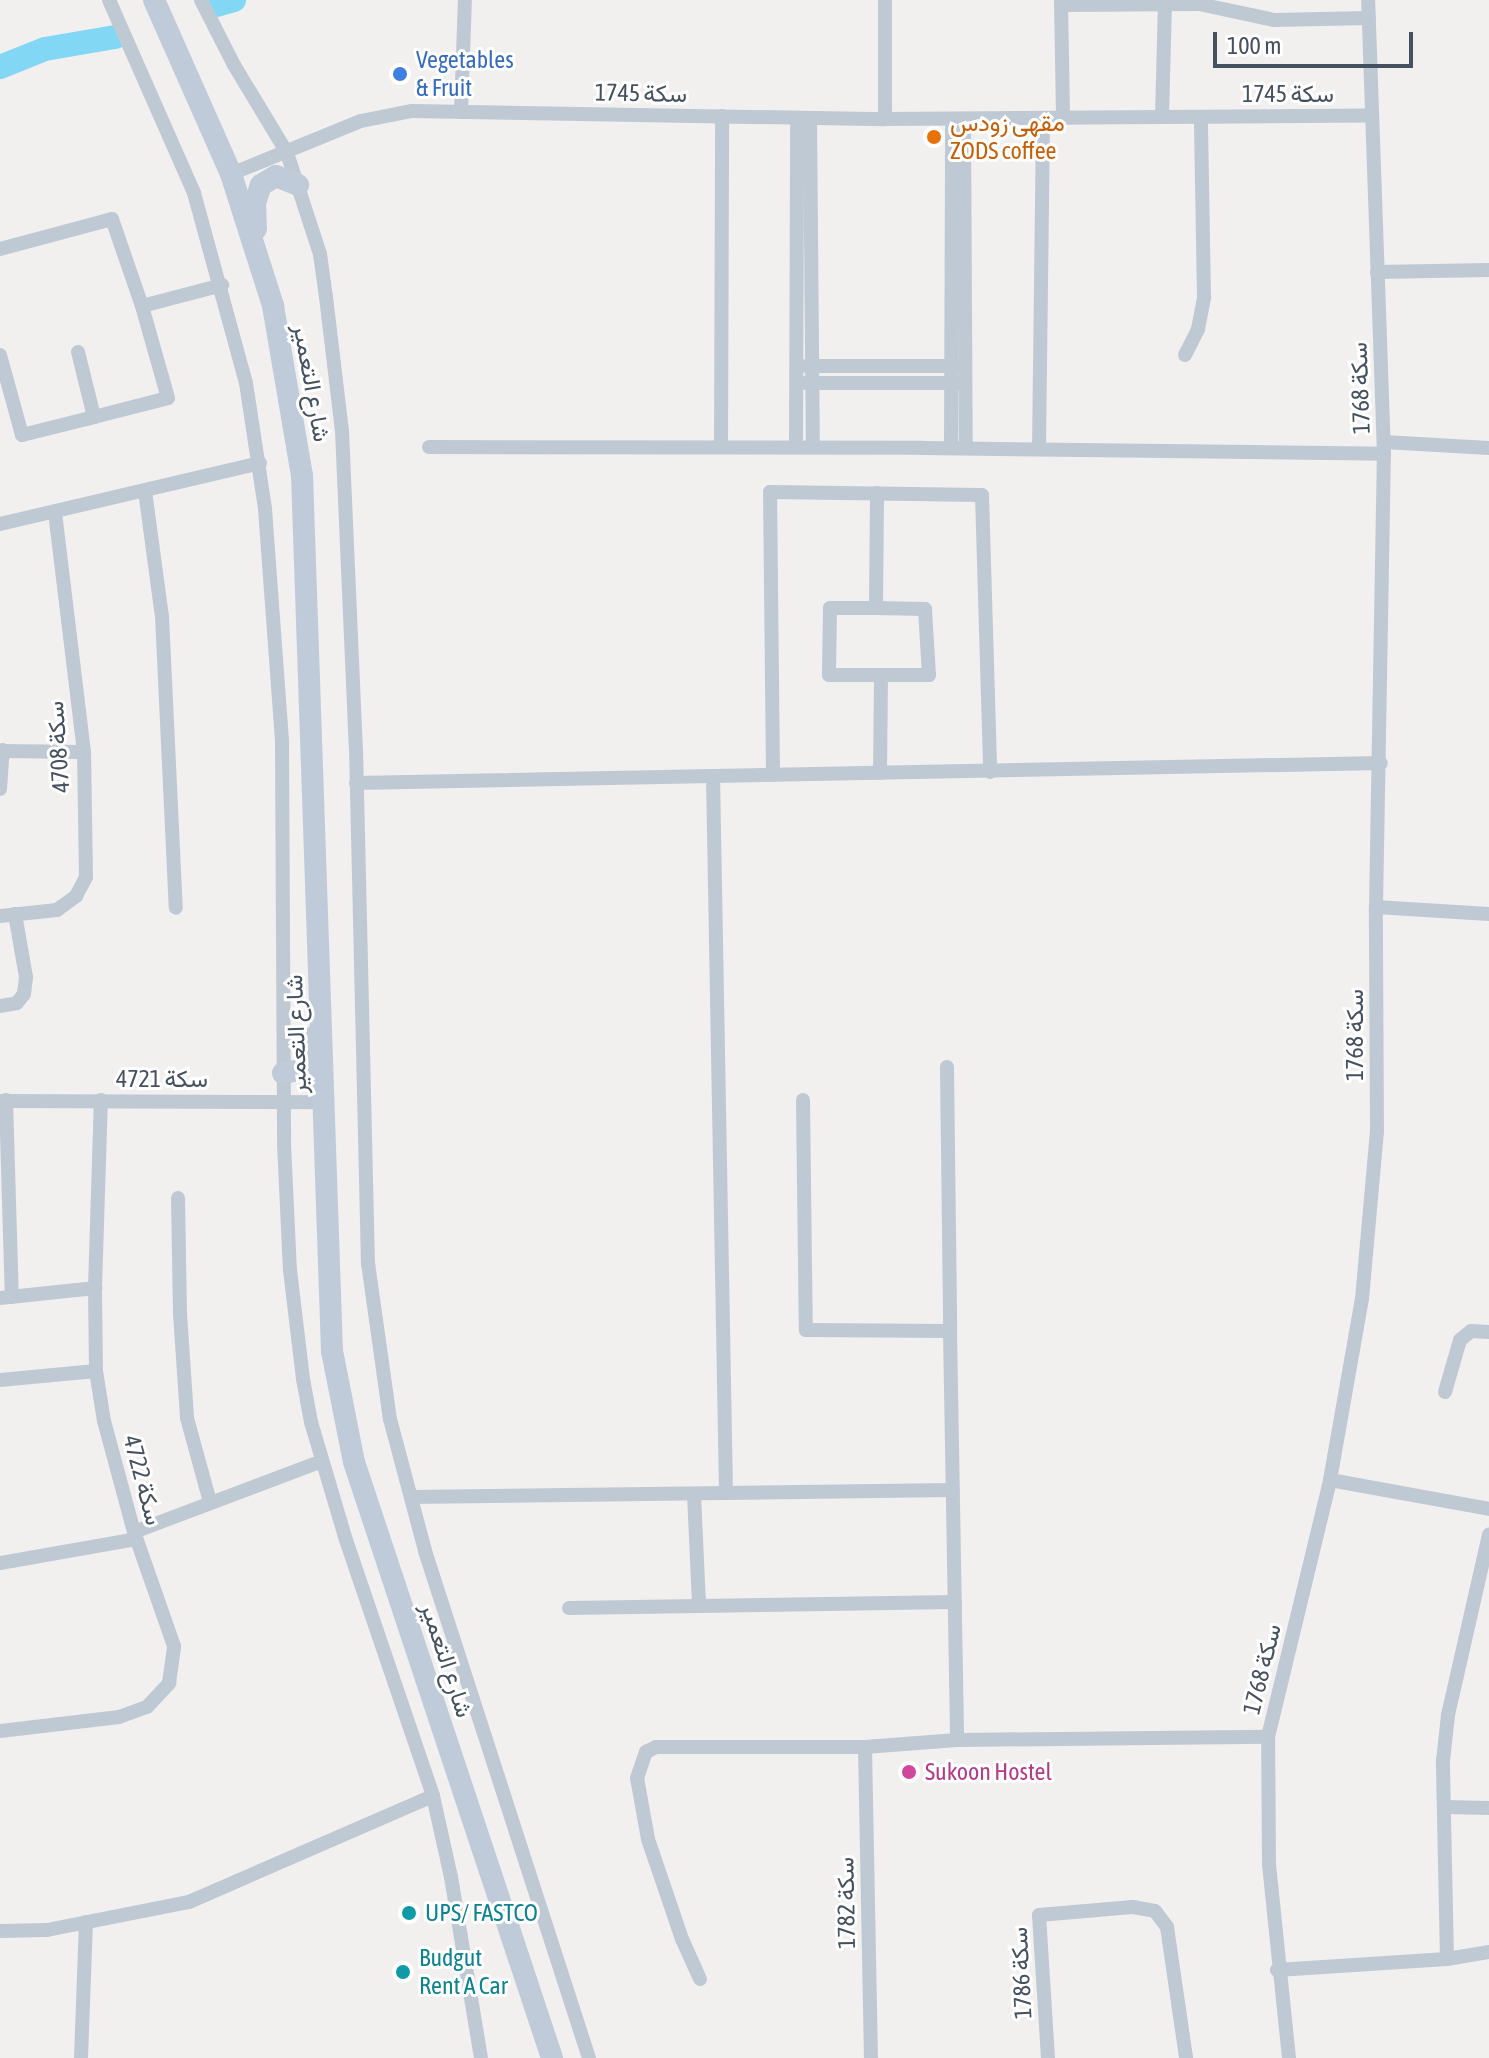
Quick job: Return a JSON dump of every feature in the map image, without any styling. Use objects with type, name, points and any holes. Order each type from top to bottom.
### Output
[{"type":"main road","name":"شارع التعمير","points":[[154,0],[231,174],[273,306],[302,475],[332,1351],[354,1462],[552,2058]]},
{"type":"main road","points":[[256,254],[255,203],[261,185],[276,176],[298,185]]},
{"type":"main road","points":[[283,1073],[306,1069],[322,1024]]},
{"type":"street","points":[[109,0],[194,193],[222,285],[246,383],[260,463],[282,743],[283,1073],[290,1270],[303,1379],[322,1461],[433,1796],[454,1892],[481,2058]]},
{"type":"street","points":[[201,0],[234,65],[287,153],[320,254],[342,431],[356,783],[368,1263],[390,1419],[425,1551],[589,2058]]},
{"type":"street","points":[[461,112],[465,0]]},
{"type":"street","points":[[885,0],[885,119]]},
{"type":"street","name":"سكة 1768","points":[[1289,2058],[1277,1970],[1269,1865],[1268,1737],[1330,1480],[1362,1299],[1377,1132],[1376,907],[1381,763],[1384,448],[1368,0]]},
{"type":"street","points":[[1063,118],[1061,2],[1239,7],[1274,20],[1369,18]]},
{"type":"street","points":[[1162,117],[1165,4]]},
{"type":"street","name":"سكة 1745","points":[[231,174],[343,127],[393,113],[885,119],[1370,116]]},
{"type":"street","points":[[721,446],[722,116]]},
{"type":"street","points":[[1185,355],[1198,329],[1204,297],[1201,117]]},
{"type":"street","points":[[796,447],[804,118]]},
{"type":"street","points":[[804,118],[813,447]]},
{"type":"street","points":[[958,119],[958,448]]},
{"type":"street","points":[[1039,449],[1043,119]]},
{"type":"street","points":[[0,249],[112,219],[142,306],[168,398],[22,435],[0,355]]},
{"type":"street","points":[[1377,272],[1489,270]]},
{"type":"street","points":[[142,306],[222,285]]},
{"type":"street","points":[[78,352],[94,417]]},
{"type":"street","points":[[796,366],[958,366]]},
{"type":"street","points":[[796,383],[958,383]]},
{"type":"street","points":[[429,447],[1489,448]]},
{"type":"street","points":[[0,524],[260,463]]},
{"type":"street","points":[[145,491],[162,616],[176,908]]},
{"type":"street","points":[[773,775],[770,492],[982,495],[990,772]]},
{"type":"street","points":[[876,608],[877,493]]},
{"type":"street","name":"سكة 4708","points":[[8,915],[57,910],[76,896],[86,877],[84,752],[55,512]]},
{"type":"street","points":[[830,608],[876,608],[925,609],[929,675],[829,675],[830,608]]},
{"type":"street","points":[[880,773],[881,675]]},
{"type":"street","points":[[0,789],[1,750],[84,752]]},
{"type":"street","points":[[356,783],[1381,763]]},
{"type":"street","points":[[713,776],[726,1493]]},
{"type":"street","points":[[1376,907],[1489,914]]},
{"type":"street","points":[[0,1006],[17,1003],[24,994],[26,977],[8,915]]},
{"type":"street","points":[[947,1067],[957,1740]]},
{"type":"street","points":[[3,1100],[6,1297],[95,1288]]},
{"type":"street","name":"سكة 4721","points":[[3,1100],[325,1102]]},
{"type":"street","name":"سكة 4722","points":[[0,1731],[119,1717],[147,1707],[169,1683],[174,1646],[135,1535],[104,1421],[96,1371],[95,1288],[101,1100]]},
{"type":"street","points":[[803,1100],[806,1330],[950,1331]]},
{"type":"street","points":[[178,1198],[180,1314],[187,1418],[210,1502]]},
{"type":"street","points":[[1445,1392],[1460,1340],[1471,1331],[1489,1332]]},
{"type":"street","points":[[0,1380],[96,1371]]},
{"type":"street","points":[[0,1563],[135,1535],[210,1502],[322,1461]]},
{"type":"street","points":[[1330,1480],[1489,1509]]},
{"type":"street","points":[[411,1497],[953,1490]]},
{"type":"street","points":[[694,1494],[699,1605]]},
{"type":"street","points":[[1447,1959],[1443,1761],[1448,1715],[1489,1535]]},
{"type":"street","points":[[569,1608],[955,1602]]},
{"type":"street","points":[[700,1979],[682,1939],[648,1839],[637,1778],[646,1752],[656,1747],[865,1747],[957,1740],[1268,1737]]},
{"type":"street","name":"سكة 1782","points":[[865,1747],[871,2058]]},
{"type":"street","points":[[0,1931],[47,1930],[189,1902],[433,1796]]},
{"type":"street","points":[[1444,1807],[1489,1808]]},
{"type":"street","name":"سكة 1786","points":[[1048,2058],[1039,1915],[1133,1907],[1155,1911],[1167,1927],[1186,2058]]},
{"type":"street","points":[[81,2058],[86,1922]]},
{"type":"street","points":[[1277,1970],[1447,1959],[1489,1952]]},
{"type":"waterway","points":[[213,6],[234,0]]},
{"type":"waterway","points":[[0,67],[45,49],[115,37]]},
{"type":"place","name":"Vegetables & Fruit","points":[[400,74]]},
{"type":"place","name":"مقهى زودس ZODS coffee","points":[[934,137]]},
{"type":"place","name":"Sukoon Hostel","points":[[909,1772]]},
{"type":"place","name":"UPS/ FASTCO","points":[[409,1913]]},
{"type":"place","name":"Budgut Rent A Car","points":[[403,1972]]}]
